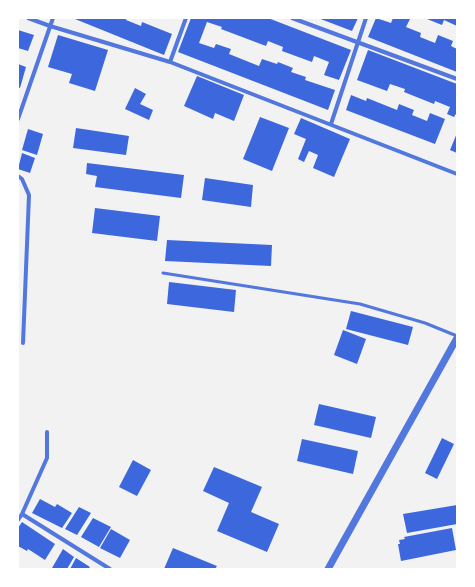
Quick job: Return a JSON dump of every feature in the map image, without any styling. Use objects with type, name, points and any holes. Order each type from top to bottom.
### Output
[{"type":"street","points":[[28,18],[170,62],[457,174]]},
{"type":"street","points":[[18,119],[53,18]]},
{"type":"street","points":[[170,62],[186,18]]},
{"type":"street","points":[[292,18],[457,79]]},
{"type":"street","points":[[331,124],[366,18]]},
{"type":"street","points":[[18,176],[22,179],[29,194],[23,343]]},
{"type":"street","points":[[328,569],[457,337]]},
{"type":"street","points":[[18,520],[47,458],[47,432]]},
{"type":"street","points":[[22,514],[110,569]]},
{"type":"lane","points":[[163,273],[360,304],[425,323],[457,337]]},
{"type":"building","points":[[75,18],[127,18],[126,20],[141,26],[142,22],[172,34],[164,55]]},
{"type":"building","points":[[191,18],[268,18],[351,50],[339,80],[324,75],[329,62],[314,56],[312,62],[282,51],[283,47],[268,41],[266,46],[221,29],[222,27],[207,22],[199,43],[214,48],[216,44],[231,49],[229,54],[259,66],[262,59],[277,64],[278,62],[293,68],[291,72],[306,77],[305,80],[335,90],[328,110],[178,52]]},
{"type":"building","points":[[318,18],[358,18],[352,31]]},
{"type":"building","points":[[376,18],[391,23],[393,18],[407,18],[410,19],[406,27],[421,33],[420,37],[435,43],[438,35],[453,41],[451,46],[457,49],[457,72],[368,37]]},
{"type":"building","points":[[427,18],[457,18],[457,26],[444,20],[442,25]]},
{"type":"building","points":[[18,30],[34,35],[28,51],[18,48]]},
{"type":"building","points":[[58,35],[108,50],[95,91],[69,83],[72,74],[48,67]]},
{"type":"building","points":[[368,50],[457,84],[457,112],[454,117],[447,114],[450,107],[435,101],[434,104],[404,92],[405,89],[390,84],[387,91],[357,80]]},
{"type":"building","points":[[18,64],[26,67],[20,88],[18,87]]},
{"type":"building","points":[[197,76],[244,95],[234,121],[215,113],[213,119],[184,106]]},
{"type":"building","points":[[135,88],[146,94],[140,104],[153,110],[149,120],[125,109]]},
{"type":"building","points":[[351,95],[366,101],[367,98],[397,110],[399,104],[414,110],[412,115],[427,121],[430,113],[445,119],[435,144],[346,110]]},
{"type":"building","points":[[260,117],[289,128],[272,171],[243,159]]},
{"type":"building","points":[[301,118],[350,139],[334,177],[313,168],[318,155],[309,151],[304,162],[298,159],[306,139],[294,134]]},
{"type":"building","points":[[76,128],[129,136],[126,155],[73,148]]},
{"type":"building","points":[[28,129],[43,134],[37,155],[22,150]]},
{"type":"building","points":[[457,133],[457,153],[450,150]]},
{"type":"building","points":[[22,153],[35,158],[30,173],[18,169]]},
{"type":"building","points":[[87,163],[184,175],[181,198],[95,187],[97,176],[86,174]]},
{"type":"building","points":[[205,178],[253,185],[251,207],[202,200]]},
{"type":"building","points":[[95,208],[160,216],[157,241],[92,233]]},
{"type":"building","points":[[167,240],[272,245],[271,266],[165,261]]},
{"type":"building","points":[[169,282],[236,290],[234,312],[167,304]]},
{"type":"building","points":[[351,311],[413,327],[408,345],[346,329]]},
{"type":"building","points":[[343,330],[366,339],[357,364],[334,355]]},
{"type":"building","points":[[319,404],[376,417],[371,438],[314,425]]},
{"type":"building","points":[[442,438],[454,444],[437,479],[425,473]]},
{"type":"building","points":[[302,439],[358,451],[353,474],[297,461]]},
{"type":"building","points":[[133,460],[151,470],[137,496],[119,487]]},
{"type":"building","points":[[214,467],[262,487],[251,512],[279,524],[267,552],[217,531],[229,503],[203,491]]},
{"type":"building","points":[[40,499],[55,507],[57,504],[72,513],[62,528],[32,513]]},
{"type":"building","points":[[457,505],[457,524],[407,533],[403,514]]},
{"type":"building","points":[[79,507],[91,513],[77,535],[65,529]]},
{"type":"building","points":[[93,518],[111,527],[99,547],[81,537]]},
{"type":"building","points":[[22,522],[55,544],[45,560],[28,549],[27,551],[18,546],[18,528]]},
{"type":"building","points":[[452,528],[456,550],[401,561],[398,544],[400,544],[399,540],[405,539],[404,537]]},
{"type":"building","points":[[111,529],[130,540],[120,558],[100,548]]},
{"type":"building","points":[[173,548],[217,566],[215,569],[164,569]]},
{"type":"building","points":[[63,549],[74,557],[67,569],[52,568]]},
{"type":"building","points":[[76,558],[90,567],[88,569],[70,569]]}]
